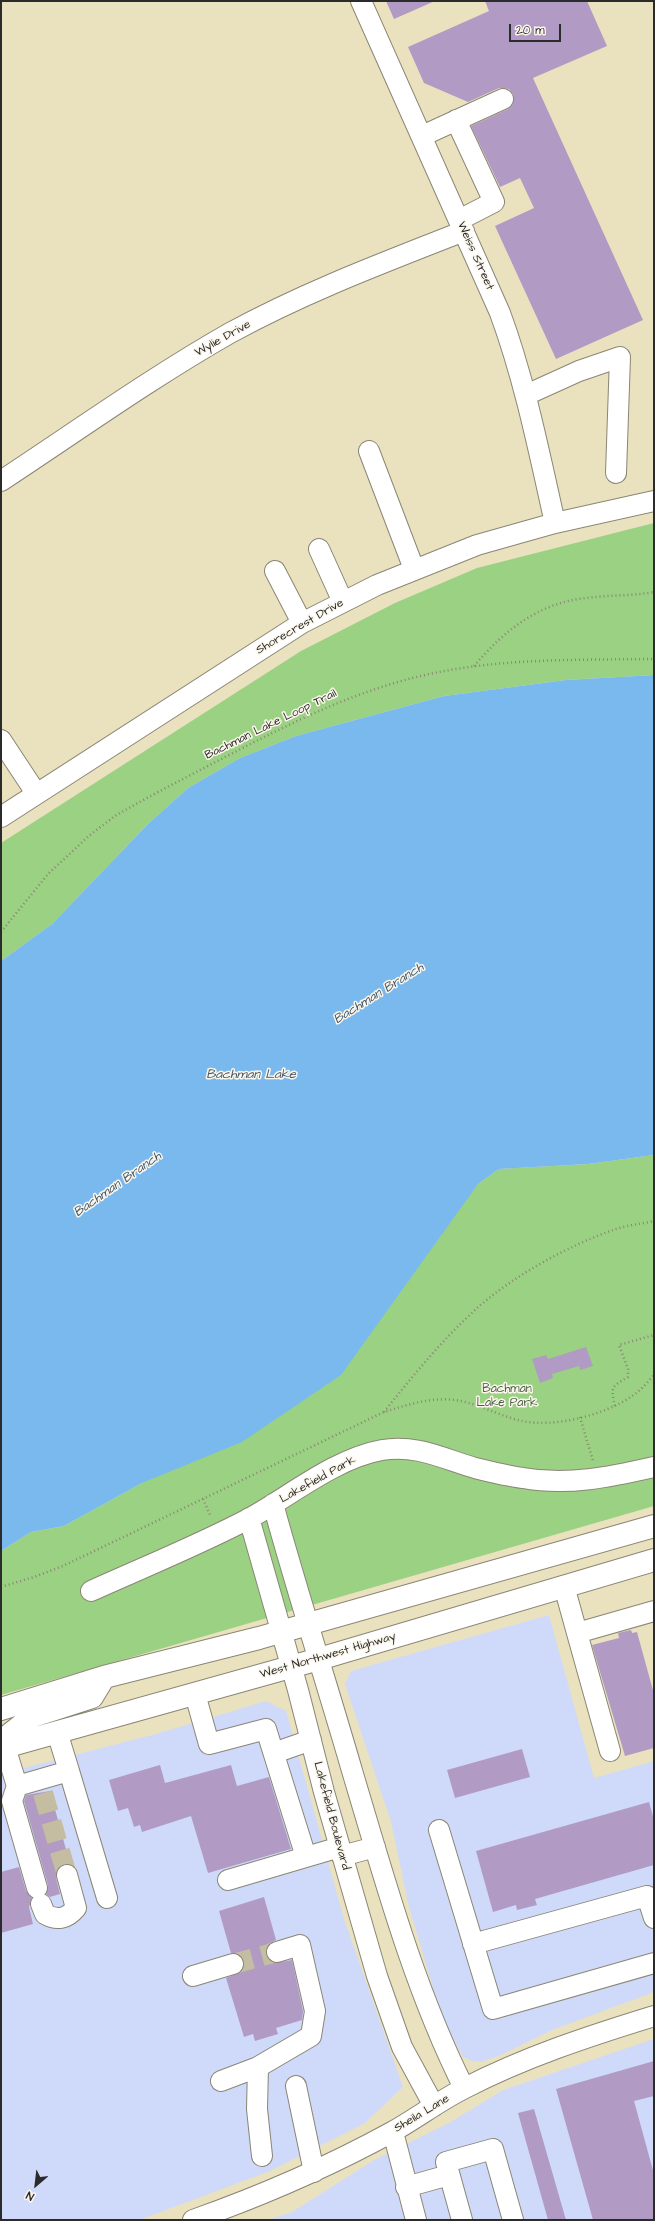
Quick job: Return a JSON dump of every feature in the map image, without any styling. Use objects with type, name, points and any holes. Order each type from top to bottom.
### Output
[{"type":"main road","points":[[1,1709],[104,1677],[282,1632],[654,1526]]},
{"type":"main road","name":"West Northwest Highway","points":[[3,1748],[292,1666],[654,1560]]},
{"type":"main road","points":[[3,1748],[9,1735],[34,1716],[92,1697],[104,1677]]},
{"type":"street","name":"Weiss Street","points":[[361,1],[500,313],[516,357],[526,394],[555,523]]},
{"type":"street","points":[[422,136],[503,99]]},
{"type":"street","name":"Wylie Drive","points":[[1,481],[152,380],[231,333],[311,292],[461,225],[494,202],[456,120]]},
{"type":"street","points":[[526,394],[579,371],[620,357],[616,473]]},
{"type":"street","points":[[369,451],[414,569]]},
{"type":"street","name":"Shorecrest Drive","points":[[1,817],[36,793],[302,623],[342,602],[414,569],[477,545],[555,523],[654,500]]},
{"type":"street","points":[[319,549],[342,602]]},
{"type":"street","points":[[275,571],[302,623]]},
{"type":"street","points":[[1,740],[36,793]]},
{"type":"street","name":"Lakefield Park","points":[[91,1591],[249,1518],[336,1467],[382,1450],[414,1449],[438,1454],[475,1467],[523,1478],[564,1482],[599,1479],[654,1467]]},
{"type":"street","points":[[273,1504],[375,1847],[418,1984],[444,2048],[464,2088]]},
{"type":"street","name":"Lakefield Boulevard","points":[[249,1518],[292,1666],[341,1851],[388,2008],[402,2047],[434,2106]]},
{"type":"street","points":[[564,1586],[610,1751]]},
{"type":"street","points":[[577,1633],[654,1611]]},
{"type":"street","points":[[194,1694],[209,1744],[266,1729],[306,1857]]},
{"type":"street","points":[[57,1732],[107,1898]]},
{"type":"street","points":[[274,1754],[311,1740]]},
{"type":"street","points":[[3,1748],[17,1786],[12,1801],[39,1896],[45,1914],[54,1919],[69,1916],[76,1908],[67,1875]]},
{"type":"street","points":[[17,1786],[41,1786],[69,1771]]},
{"type":"street","points":[[439,1830],[493,2009],[654,1963]]},
{"type":"street","points":[[228,1880],[306,1857],[375,1847]]},
{"type":"street","points":[[473,1944],[647,1896],[654,1918]]},
{"type":"street","points":[[221,2081],[258,2067],[311,2036],[316,2011],[300,1945],[277,1952]]},
{"type":"street","points":[[193,1976],[233,1964]]},
{"type":"street","name":"Sheila Lane","points":[[193,2220],[224,2209],[314,2172],[393,2132],[464,2088],[529,2058],[580,2039],[654,2016]]},
{"type":"street","points":[[258,2067],[258,2109],[262,2156]]},
{"type":"street","points":[[296,2086],[314,2172]]},
{"type":"street","points":[[393,2132],[416,2220]]},
{"type":"street","points":[[462,2220],[446,2162],[493,2149],[513,2220]]},
{"type":"street","points":[[406,2186],[449,2175]]},
{"type":"path","points":[[473,667],[508,630],[537,613],[569,601],[585,598],[654,592]]},
{"type":"path","name":"Bachman Lake Loop Trail","points":[[1,932],[48,874],[70,853],[115,816],[300,718],[348,698],[396,682],[473,667],[548,660],[654,659]]},
{"type":"path","points":[[384,1412],[444,1340],[475,1310],[508,1283],[580,1243],[616,1229],[654,1221]]},
{"type":"path","points":[[615,1406],[611,1392],[613,1386],[628,1377],[628,1369],[619,1345],[654,1335]]},
{"type":"path","points":[[580,1417],[599,1479]]},
{"type":"shaded area","points":[[549,1615],[594,1778],[654,1761],[654,1992],[552,2030],[501,2055],[481,2062],[472,2061],[463,2057],[442,2018],[409,1907],[391,1822],[345,1684],[351,1671]]},
{"type":"shaded area","points":[[266,1701],[286,1711],[344,1919],[403,2087],[365,2123],[270,2171],[139,2220],[1,2220],[1,1774],[156,1734]]},
{"type":"shaded area","points":[[654,2039],[654,2220],[268,2220],[292,2212],[374,2160],[449,2123],[503,2090]]},
{"type":"green space","points":[[654,523],[654,675],[566,680],[444,696],[296,736],[240,758],[188,788],[148,824],[52,924],[1,961],[1,843],[301,651],[395,603],[477,568]]},
{"type":"green space","name":"Bachman Lake Park","points":[[654,1155],[654,1506],[1,1695],[1,1551],[31,1532],[64,1526],[142,1483],[478,1184],[499,1169],[588,1164]]},
{"type":"water","name":"Bachman Lake","points":[[654,675],[654,1155],[588,1164],[499,1169],[478,1184],[341,1375],[242,1442],[142,1483],[64,1526],[31,1532],[1,1551],[1,961],[52,924],[148,824],[188,788],[240,758],[296,736],[444,696],[566,680]]},
{"type":"building","points":[[386,1],[435,1],[394,19]]},
{"type":"building","points":[[485,1],[587,1],[607,46],[533,78],[643,320],[556,359],[495,226],[534,208],[520,178],[500,187],[471,126],[508,109],[514,100],[513,94],[509,89],[499,88],[468,102],[424,83],[408,47],[489,11]]},
{"type":"building","points":[[586,1347],[593,1366],[580,1370],[579,1366],[552,1374],[553,1378],[540,1383],[532,1359],[546,1355],[548,1359]]},
{"type":"building","points":[[631,1630],[632,1633],[637,1632],[654,1694],[654,1748],[625,1756],[592,1645],[619,1638],[618,1633]]},
{"type":"building","points":[[522,1749],[530,1777],[455,1798],[447,1770]]},
{"type":"building","points":[[160,1765],[165,1783],[231,1765],[237,1786],[269,1777],[291,1849],[208,1873],[191,1816],[142,1832],[140,1825],[134,1827],[128,1808],[118,1811],[109,1780]]},
{"type":"building","points":[[50,1791],[70,1864],[64,1864],[59,1867],[56,1878],[60,1894],[50,1897],[46,1894],[48,1885],[24,1801],[26,1795]]},
{"type":"building","points":[[649,1802],[654,1820],[654,1865],[535,1899],[537,1905],[517,1910],[516,1905],[493,1912],[476,1851]]},
{"type":"building","points":[[19,1867],[26,1891],[32,1898],[29,1907],[33,1924],[1,1933],[1,1872]]},
{"type":"building","points":[[264,1897],[276,1940],[268,1944],[266,1956],[275,1963],[292,1960],[303,2011],[302,2020],[276,2028],[278,2034],[255,2041],[253,2034],[244,2037],[226,1978],[241,1972],[244,1961],[241,1955],[231,1953],[219,1911]]},
{"type":"building","points":[[654,2061],[654,2096],[634,2101],[654,2174],[654,2220],[593,2220],[556,2089]]},
{"type":"building","points":[[534,2109],[566,2220],[548,2220],[518,2113]]},
{"type":"tunnel","points":[[43,1793],[67,1875]]},
{"type":"tunnel","points":[[233,1964],[277,1952]]},
{"type":"water label","name":"Bachman Branch","points":[[379,994]]},
{"type":"water label","name":"Bachman Branch","points":[[118,1185]]}]
